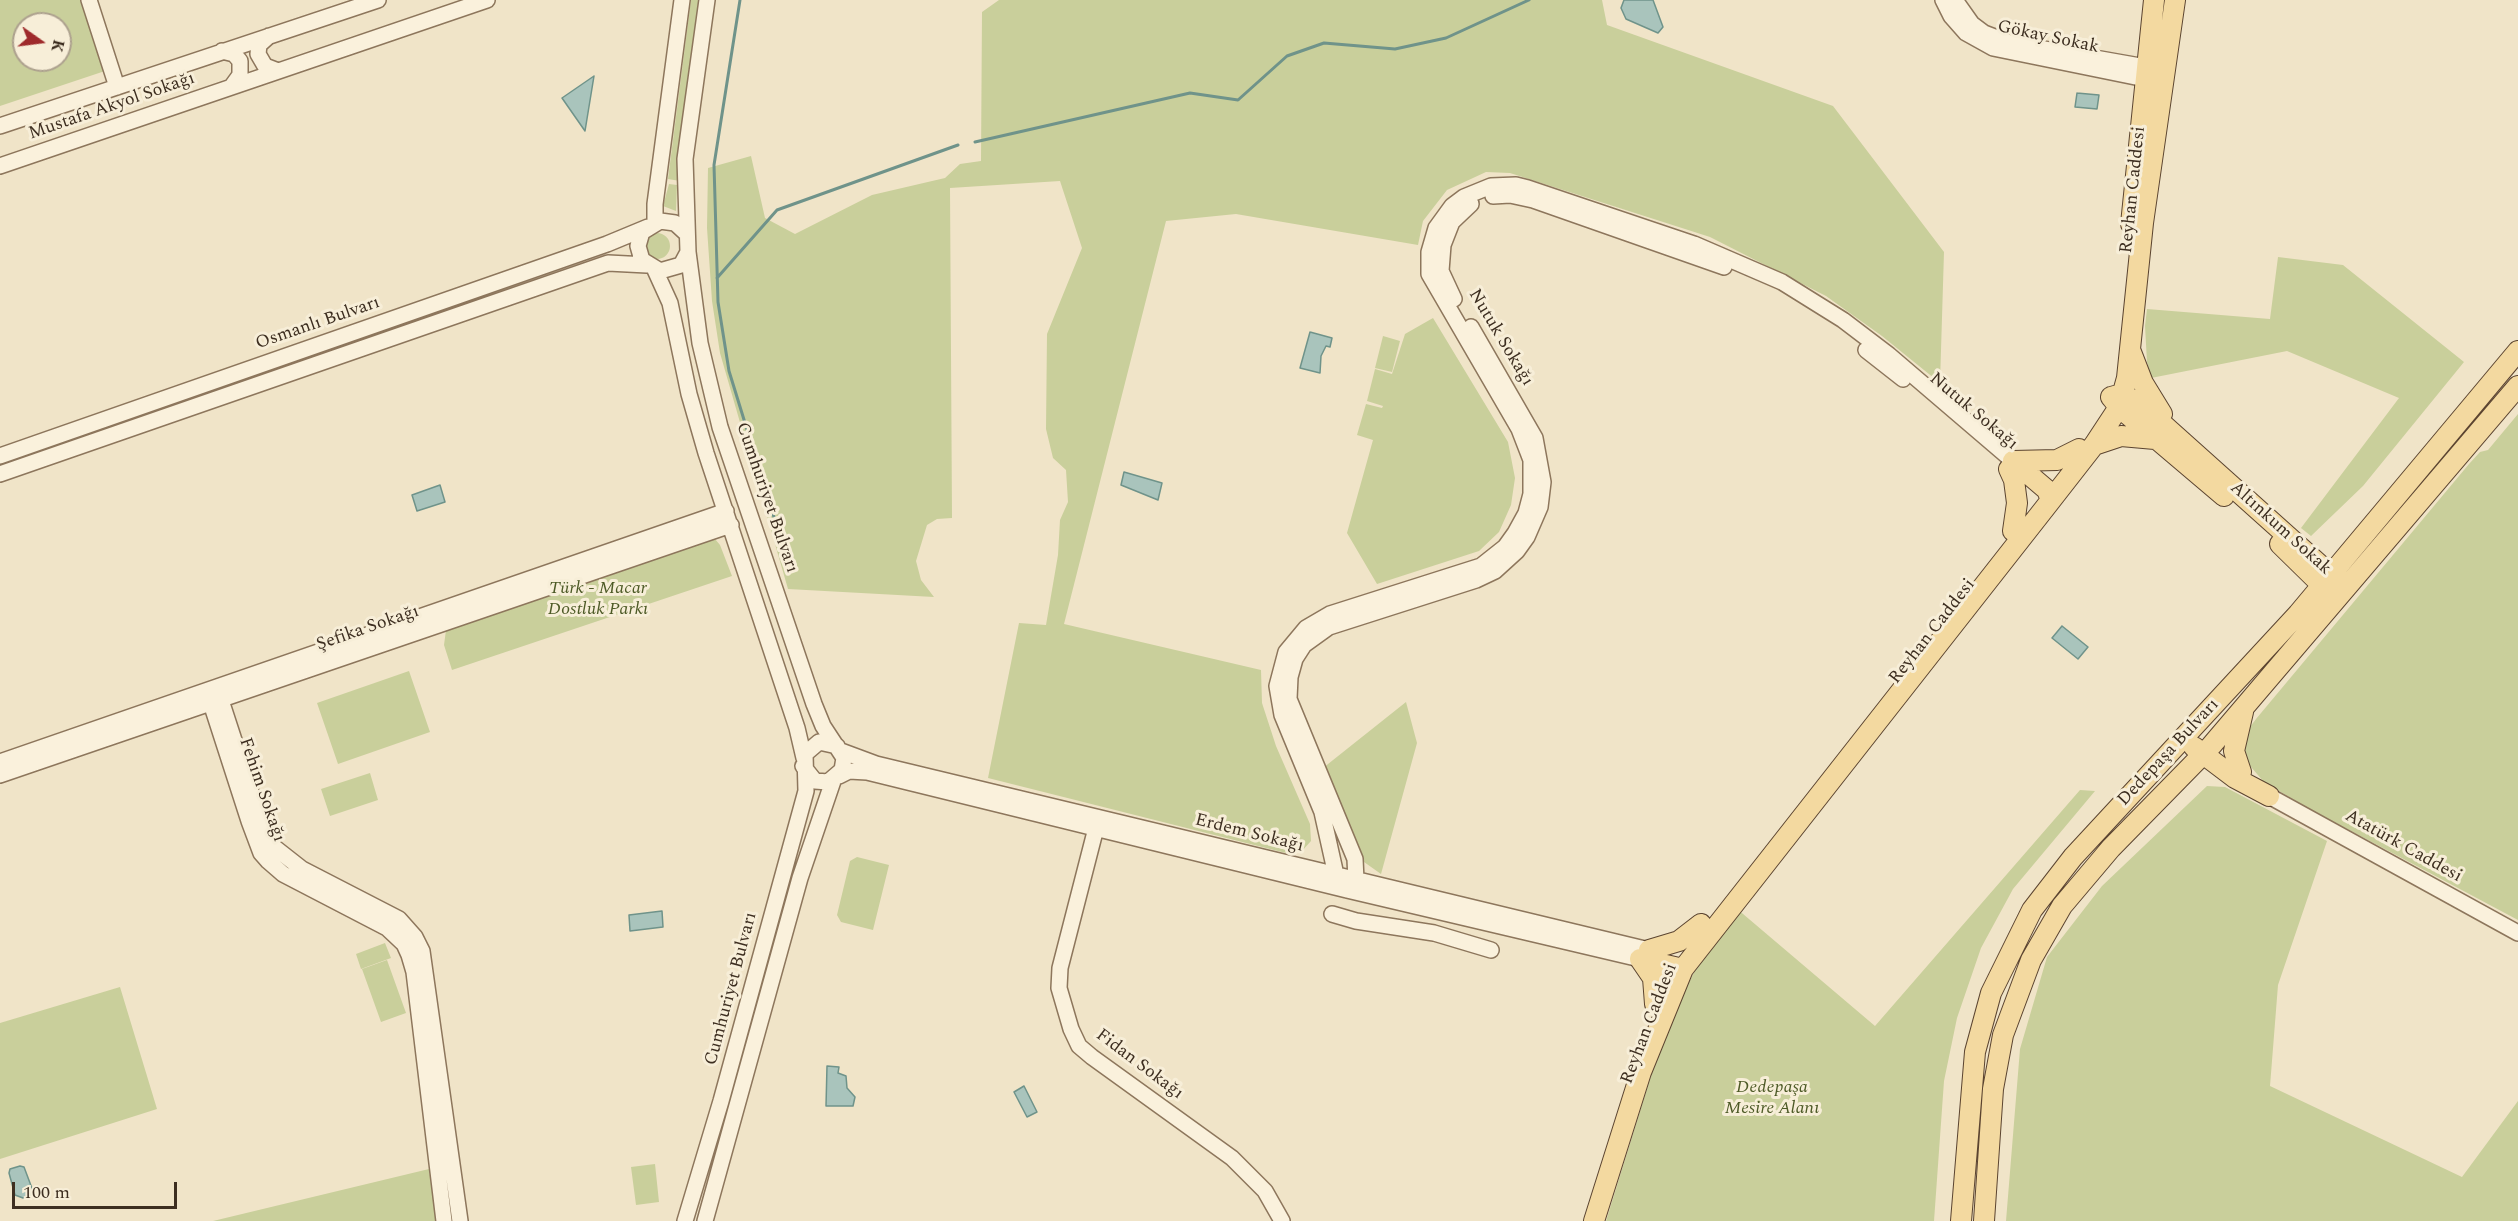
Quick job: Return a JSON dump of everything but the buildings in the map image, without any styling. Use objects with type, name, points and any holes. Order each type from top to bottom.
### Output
[{"type":"main road","name":"Reyhan Caddesi","points":[[2117,399],[2130,349],[2143,223],[2155,75],[2154,0]]},
{"type":"main road","name":"Reyhan Caddesi","points":[[2117,399],[2155,75],[2175,0]]},
{"type":"main road","points":[[2130,349],[2150,396],[2180,438]]},
{"type":"main road","name":"Dedepaşa Bulvarı","points":[[1961,1221],[1975,1052],[1991,993],[2032,910],[2052,881],[2298,614],[2518,351]]},
{"type":"main road","name":"Dedepaşa Bulvarı","points":[[1984,1221],[1997,1062],[2010,1012],[2027,970],[2052,923],[2075,889],[2111,848],[2206,750],[2341,596],[2518,386]]},
{"type":"main road","points":[[1645,955],[1676,964],[2086,447],[2117,399]]},
{"type":"main road","name":"Altınkum Sokak","points":[[2117,399],[2139,403],[2180,438],[2327,580],[2332,594],[2341,596]]},
{"type":"main road","name":"Altınkum Sokak","points":[[2117,399],[2157,440],[2278,542],[2301,556]]},
{"type":"main road","points":[[2011,465],[2057,460],[2108,438],[2132,435],[2157,440]]},
{"type":"main road","points":[[2011,465],[2046,496]]},
{"type":"main road","points":[[2011,465],[2017,503],[2013,531]]},
{"type":"main road","name":"Reyhan Caddesi","points":[[1583,1221],[1633,1061],[1655,1004],[1701,924],[2013,531],[2046,496]]},
{"type":"main road","points":[[2298,614],[2303,597],[2301,556],[2330,554],[2347,548],[2367,534]]},
{"type":"main road","points":[[2238,775],[2234,751],[2246,703]]},
{"type":"main road","points":[[2187,732],[2238,775],[2269,795]]},
{"type":"main road","points":[[2176,782],[2206,775],[2238,775]]},
{"type":"main road","points":[[1645,955],[1679,940],[1701,924]]},
{"type":"main road","points":[[1645,955],[1653,978],[1655,1004]]},
{"type":"main road","name":"Reyhan Caddesi","points":[[1594,1221],[1676,964]]},
{"type":"street","points":[[89,0],[117,87]]},
{"type":"street","name":"Mustafa Akyol Sokağı","points":[[0,126],[378,0]]},
{"type":"street","name":"Mustafa Akyol Sokağı","points":[[2,164],[487,0]]},
{"type":"street","name":"Cumhuriyet Bulvarı","points":[[707,0],[685,159],[688,252],[700,343],[720,427],[814,705],[823,726],[839,749]]},
{"type":"street","name":"Gökay Sokak","points":[[1943,0],[1951,16],[1966,33],[1993,48],[2155,75]]},
{"type":"street","name":"Gökay Sokak","points":[[1955,0],[1972,24],[1996,38],[2155,75]]},
{"type":"street","name":"Cumhuriyet Bulvarı","points":[[680,3],[655,204],[651,225],[642,232],[638,246],[670,303],[689,394],[797,728],[804,762],[806,791],[741,1031],[685,1221]]},
{"type":"street","points":[[269,36],[259,45],[258,54],[265,66],[279,71]]},
{"type":"street","points":[[222,51],[234,54],[240,61],[240,75],[232,86]]},
{"type":"street","name":"Nutuk Sokağı","points":[[1516,185],[1528,188],[1694,244],[1782,282],[1843,320],[1889,355],[2011,465],[1837,328],[1760,282],[1710,261],[1533,200],[1498,195],[1469,205],[1447,231],[1441,258],[1441,271],[1449,291],[1528,422],[1541,458],[1542,495],[1538,516],[1517,551],[1495,571],[1476,580],[1329,627],[1304,645],[1295,659],[1288,687],[1292,712],[1354,859],[1351,885],[1336,875],[1329,836],[1311,784],[1289,734],[1278,698],[1279,674],[1290,643],[1314,622],[1330,614],[1481,566],[1499,553],[1515,533],[1526,513],[1531,494],[1531,460],[1520,429],[1429,274],[1429,252],[1436,228],[1452,206],[1464,197],[1491,186],[1516,185]]},
{"type":"street","points":[[651,225],[668,220],[687,234]]},
{"type":"street","name":"Osmanlı Bulvarı","points":[[0,456],[607,244],[651,225]]},
{"type":"street","points":[[651,268],[674,269],[681,265],[688,252]]},
{"type":"street","name":"Osmanlı Bulvarı","points":[[0,474],[608,263],[651,268]]},
{"type":"street","name":"Şefika Sokağı","points":[[0,775],[11,763],[728,517],[748,507]]},
{"type":"street","name":"Fehim Sokağı","points":[[213,694],[261,853],[283,874],[372,911],[396,935],[409,955],[460,1221]]},
{"type":"street","points":[[819,742],[839,749],[844,764],[836,778],[815,781],[804,762],[808,748],[819,742]]},
{"type":"street","name":"Erdem Sokağı","points":[[839,749],[876,764],[1336,875]]},
{"type":"street","name":"Erdem Sokağı","points":[[836,778],[849,771],[867,772],[1096,828],[1351,885],[1645,955]]},
{"type":"street","name":"Cumhuriyet Bulvarı","points":[[705,1221],[800,878],[836,778]]},
{"type":"street","name":"Atatürk Caddesi","points":[[2269,795],[2518,933]]},
{"type":"street","name":"Fidan Sokağı","points":[[1096,828],[1060,968],[1059,988],[1071,1029],[1079,1046],[1238,1163],[1265,1191],[1282,1221]]},
{"type":"street","points":[[1299,866],[1319,856],[1329,836]]},
{"type":"street","points":[[784,874],[800,878]]},
{"type":"street","name":"Erdem Sokağı","points":[[1351,885],[1363,894],[1645,955]]},
{"type":"street","points":[[1356,921],[1363,894]]},
{"type":"street","points":[[1332,914],[1356,921],[1434,933],[1491,950]]},
{"type":"street","points":[[741,1031],[757,1032]]},
{"type":"street","name":"Fehim Sokağı","points":[[436,1092],[444,1221]]},
{"type":"green space","points":[[0,0],[84,0],[105,71],[0,106]]},
{"type":"green space","points":[[691,0],[702,0],[680,181],[668,179]]},
{"type":"green space","points":[[999,0],[1602,0],[1607,25],[1833,106],[1944,252],[1940,383],[1882,336],[1826,296],[1710,237],[1510,173],[1486,172],[1447,190],[1423,221],[1418,245],[1236,214],[1166,221],[1064,624],[1261,670],[1262,703],[1276,746],[1310,824],[1311,841],[1301,852],[1290,854],[988,778],[1019,623],[1046,625],[1058,555],[1060,520],[1068,502],[1066,470],[1053,458],[1046,429],[1047,334],[1082,248],[1060,181],[950,188],[952,518],[937,519],[927,525],[916,561],[921,580],[934,597],[788,589],[720,353],[712,301],[707,228],[708,168],[751,156],[765,218],[795,234],[872,195],[945,178],[960,164],[981,161],[982,12]]},
{"type":"green space","points":[[669,184],[677,185],[676,211],[663,206]]},
{"type":"green space","points":[[657,233],[666,237],[670,246],[666,255],[657,259],[648,255],[644,246],[648,237]]},
{"type":"green space","points":[[2278,257],[2343,265],[2464,362],[2363,486],[2311,536],[2301,528],[2399,398],[2287,351],[2151,378],[2147,362],[2145,326],[2147,309],[2270,319]]},
{"type":"green space","points":[[1433,318],[1508,442],[1515,478],[1511,505],[1499,532],[1479,551],[1377,584],[1347,533],[1373,440],[1357,435],[1366,404],[1382,408],[1383,406],[1367,401],[1375,369],[1392,374],[1405,334]]},
{"type":"green space","points":[[1383,336],[1400,341],[1392,372],[1375,368]]},
{"type":"green space","points":[[2518,414],[2518,920],[2306,807],[2264,782],[2244,759],[2243,750],[2247,731],[2256,719],[2469,464],[2480,452],[2488,450]]},
{"type":"green space","name":"Türk - Macar Dostluk Parkı","points":[[708,538],[715,539],[720,545],[732,576],[452,670],[444,645],[446,630]]},
{"type":"green space","points":[[409,671],[430,732],[338,764],[317,703]]},
{"type":"green space","points":[[1406,702],[1417,743],[1381,874],[1364,862],[1323,768]]},
{"type":"green space","points":[[370,773],[378,800],[330,816],[321,789]]},
{"type":"green space","points":[[2207,786],[2225,787],[2327,841],[2278,985],[2270,1086],[2462,1177],[2518,1101],[2518,1221],[2006,1221],[2020,1049],[2047,957],[2102,886]]},
{"type":"green space","name":"Dedepaşa Mesire Alanı","points":[[2080,790],[2095,791],[2013,889],[1981,948],[1957,1018],[1944,1081],[1934,1221],[1606,1221],[1658,1053],[1677,1005],[1698,965],[1736,908],[1875,1026]]},
{"type":"green space","points":[[857,857],[889,865],[873,930],[841,922],[837,915],[850,861]]},
{"type":"green space","points":[[385,943],[391,958],[361,969],[356,954]]},
{"type":"green space","points":[[387,960],[406,1013],[381,1022],[362,969]]},
{"type":"green space","points":[[120,987],[157,1109],[0,1159],[0,1023]]},
{"type":"green space","points":[[655,1164],[659,1202],[636,1205],[631,1167]]},
{"type":"green space","points":[[429,1169],[437,1221],[213,1221]]},
{"type":"water","points":[[1624,0],[1653,0],[1663,27],[1658,33],[1626,19],[1621,8]]},
{"type":"water","points":[[594,76],[585,131],[562,98]]},
{"type":"water","points":[[2077,93],[2099,95],[2097,109],[2075,107]]},
{"type":"water","points":[[1310,332],[1332,338],[1330,347],[1326,346],[1321,356],[1320,373],[1300,368]]},
{"type":"water","points":[[1124,472],[1162,483],[1158,500],[1121,485]]},
{"type":"water","points":[[440,485],[445,502],[417,511],[412,495]]},
{"type":"water","points":[[2062,626],[2088,647],[2078,659],[2052,638]]},
{"type":"water","points":[[662,911],[663,927],[630,931],[629,915]]},
{"type":"water","points":[[827,1066],[839,1067],[838,1073],[846,1076],[847,1088],[855,1097],[853,1106],[826,1106]]},
{"type":"water","points":[[1024,1086],[1037,1112],[1027,1117],[1014,1092]]},
{"type":"water","points":[[24,1167],[33,1191],[30,1196],[23,1198],[15,1195],[9,1173],[10,1169]]},
{"type":"waterway","points":[[740,0],[714,165],[718,302],[729,371],[777,527],[778,545]]},
{"type":"waterway","points":[[975,142],[1190,93],[1238,100],[1287,56],[1324,43],[1395,49],[1446,38],[1529,0]]},
{"type":"waterway","points":[[717,278],[777,210],[958,145]]}]
